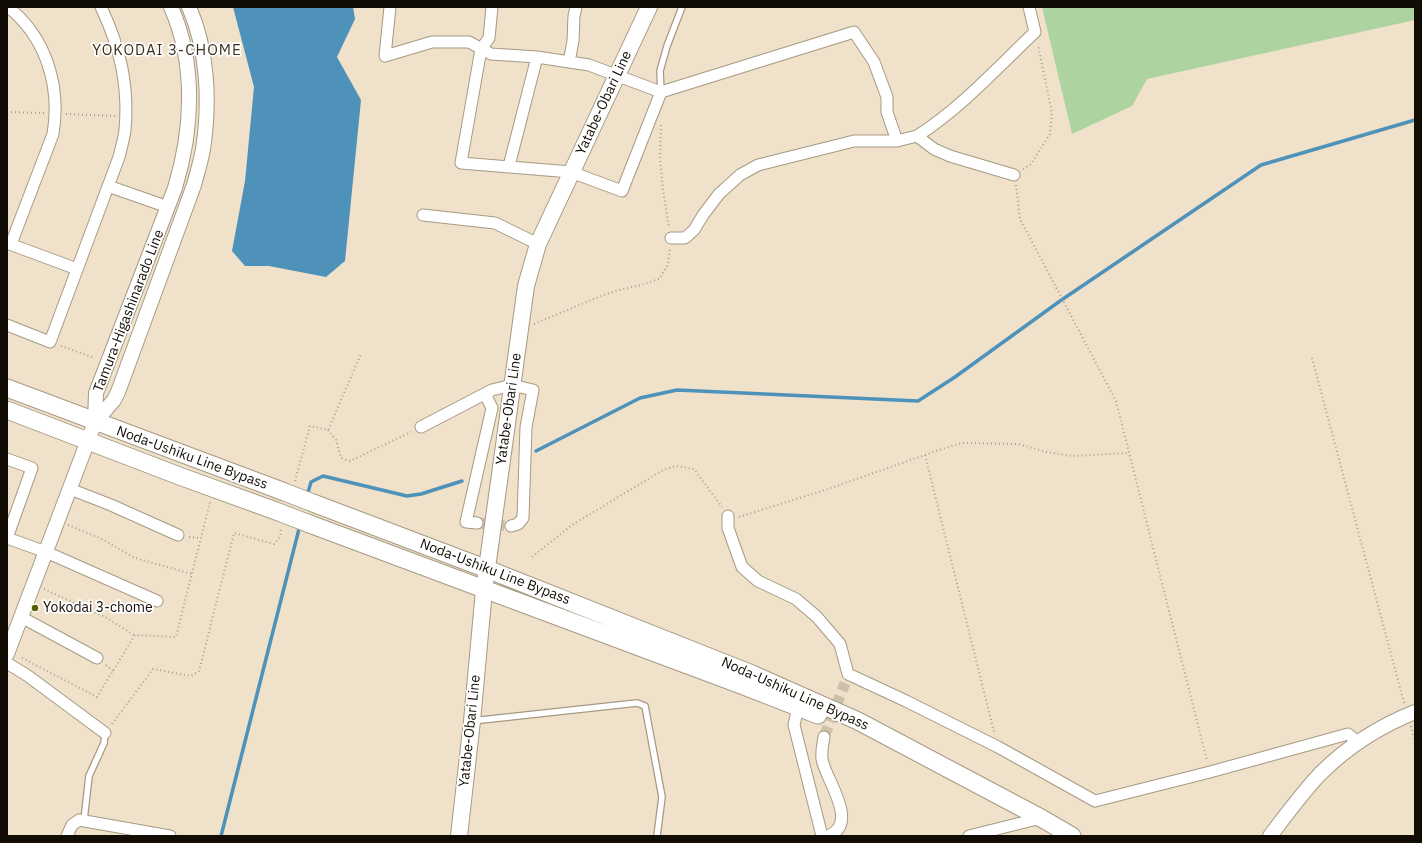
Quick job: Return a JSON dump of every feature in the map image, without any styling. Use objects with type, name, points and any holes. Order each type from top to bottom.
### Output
[{"type":"main road","name":"Yatabe-Obari Line","points":[[459,836],[472,721],[484,590],[526,286],[538,244],[649,7]]},
{"type":"main road","name":"Noda-Ushiku Line Bypass","points":[[7,388],[95,422],[288,488],[313,503],[487,569],[752,674],[858,721],[1072,836]]},
{"type":"main road","name":"Noda-Ushiku Line Bypass","points":[[7,410],[88,440],[280,517],[307,523],[798,707],[855,730],[971,781]]},
{"type":"street","points":[[8,7],[18,14],[36,37],[47,59],[55,87],[56,118],[53,134],[9,244],[77,269]]},
{"type":"street","points":[[7,325],[50,342],[119,157],[125,131],[126,96],[122,62],[112,31],[101,7]]},
{"type":"street","name":"Tamura-Higashinarado Line","points":[[95,422],[96,393],[168,207],[182,166],[190,100],[188,75],[183,46],[171,7]]},
{"type":"street","name":"Tamura-Higashinarado Line","points":[[95,422],[114,400],[118,392],[194,185],[202,150],[206,118],[206,77],[201,45],[189,7]]},
{"type":"street","points":[[390,7],[385,56],[432,42],[469,42],[491,54],[537,57],[589,65],[661,92],[854,32],[874,62],[887,97],[887,112],[897,141]]},
{"type":"street","points":[[492,7],[489,38],[481,49],[461,163],[571,172],[622,191],[661,92]]},
{"type":"street","points":[[569,62],[573,41],[574,16],[576,7]]},
{"type":"street","points":[[670,238],[685,238],[694,230],[719,194],[740,175],[758,165],[854,141],[897,141],[917,136],[955,109],[1035,32],[1029,7]]},
{"type":"street","points":[[509,166],[537,57]]},
{"type":"street","points":[[917,136],[934,148],[950,156],[1014,175]]},
{"type":"street","points":[[108,186],[168,207]]},
{"type":"street","points":[[423,215],[496,223],[538,244]]},
{"type":"street","points":[[421,427],[492,390],[512,385],[533,390],[526,427],[523,518],[518,524],[511,526]]},
{"type":"street","points":[[477,523],[466,522],[492,408],[485,394]]},
{"type":"street","points":[[95,422],[7,655],[28,676],[105,733]]},
{"type":"street","points":[[7,459],[32,468],[7,538],[46,552],[156,601]]},
{"type":"street","points":[[70,489],[112,505],[178,535]]},
{"type":"street","points":[[728,516],[728,528],[742,567],[758,582],[796,599],[817,617],[840,644],[847,679],[906,701],[998,747],[1095,801],[1210,772],[1348,734],[1358,742]]},
{"type":"street","points":[[21,617],[97,658]]},
{"type":"street","points":[[798,707],[794,725],[822,836]]},
{"type":"street","points":[[1270,836],[1320,774],[1340,756],[1358,742],[1379,729],[1411,713]]},
{"type":"street","points":[[824,737],[822,759],[840,802],[842,814],[840,825],[834,834],[828,836]]},
{"type":"street","points":[[969,836],[1041,818]]},
{"type":"street","points":[[67,836],[72,825],[79,820],[170,836]]},
{"type":"lane","points":[[661,92],[660,71],[667,46],[682,7]]},
{"type":"lane","points":[[472,721],[637,703],[646,706],[662,797],[657,836]]},
{"type":"lane","points":[[84,820],[89,776],[104,743],[105,733]]},
{"type":"path","points":[[1035,32],[1052,113],[1050,134],[1031,164],[1014,175],[1020,219],[1116,401],[1210,772]]},
{"type":"path","points":[[519,332],[537,322],[596,298],[615,291],[641,286],[659,279],[668,265],[670,238],[660,158],[661,121]]},
{"type":"path","points":[[50,342],[95,358]]},
{"type":"path","points":[[328,430],[361,354]]},
{"type":"path","points":[[1312,358],[1411,713],[1415,742]]},
{"type":"path","points":[[288,488],[310,426],[328,430],[336,440],[341,458],[350,461],[421,427]]},
{"type":"path","points":[[532,557],[572,525],[663,470],[676,466],[694,469],[728,516],[739,517],[828,489],[962,443],[1018,444],[1047,452],[1072,456],[1129,453]]},
{"type":"path","points":[[924,455],[998,747]]},
{"type":"path","points":[[34,585],[105,617],[135,635],[176,637],[210,500]]},
{"type":"path","points":[[105,733],[153,669],[191,676],[199,671],[234,533],[274,544],[280,537],[280,517]]},
{"type":"path","points":[[58,521],[104,540],[135,558],[192,574]]},
{"type":"path","points":[[7,655],[97,697],[135,635]]},
{"type":"green space","points":[[1042,7],[1415,7],[1415,20],[1147,79],[1132,106],[1072,134]]},
{"type":"water","points":[[233,7],[353,7],[355,19],[337,57],[361,100],[345,261],[326,277],[269,266],[245,266],[232,251],[245,181],[254,87]]},
{"type":"waterway","points":[[536,451],[640,398],[677,390],[918,401],[955,377],[1060,301],[1261,165],[1415,120]]},
{"type":"waterway","points":[[307,496],[311,482],[323,476],[407,496],[421,494],[462,481]]},
{"type":"waterway","points":[[221,836],[300,525]]},
{"type":"tunnel","points":[[477,523],[511,526]]},
{"type":"tunnel","points":[[824,737],[845,683]]},
{"type":"place","name":"Yokodai 3-chome","points":[[35,608]]},
{"type":"district","name":"YOKODAI 3-CHOME","points":[[167,51]]}]
